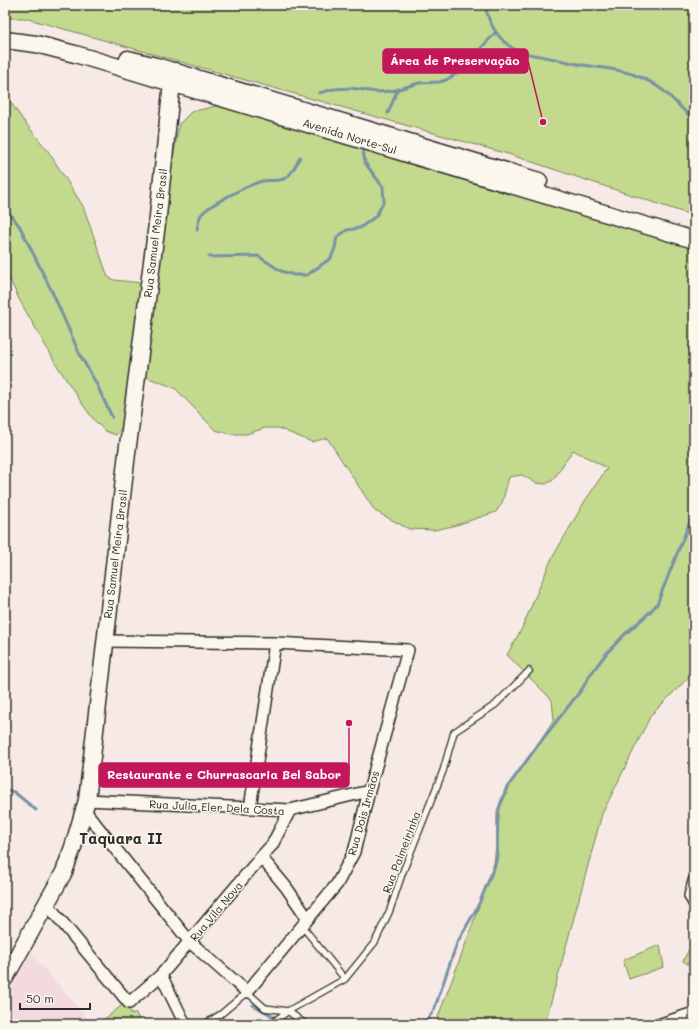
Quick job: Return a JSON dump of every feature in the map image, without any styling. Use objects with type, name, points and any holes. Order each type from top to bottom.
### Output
[{"type":"main road","name":"Avenida Norte-Sul","points":[[5,30],[33,33],[55,38],[123,58],[173,77],[188,87],[694,240]]},
{"type":"main road","name":"Avenida Norte-Sul","points":[[5,40],[36,44],[173,77],[694,228]]},
{"type":"main road","name":"Rua Samuel Meira Brasil","points":[[5,978],[64,872],[86,806],[158,216],[173,77]]},
{"type":"main road","name":"Rua Samuel Meira Brasil","points":[[169,113],[178,96],[188,87]]},
{"type":"street","points":[[105,641],[275,643],[250,808]]},
{"type":"street","name":"Rua Dois Irmãos","points":[[247,992],[337,884],[354,852],[369,791],[408,650],[275,643]]},
{"type":"street","name":"Rua Julia Eler Dela Costa","points":[[86,806],[250,808],[290,810],[369,791]]},
{"type":"street","points":[[86,806],[190,942],[247,992]]},
{"type":"street","name":"Rua Vila Nova","points":[[47,904],[129,1003],[161,975],[272,845],[290,810]]},
{"type":"street","points":[[261,858],[286,887],[305,923]]},
{"type":"street","points":[[694,881],[690,896],[694,903]]},
{"type":"street","points":[[161,975],[184,1024]]},
{"type":"street","points":[[661,1024],[694,1013]]},
{"type":"lane","name":"Rua Palmeirinha","points":[[271,1024],[288,1011],[345,979],[375,942],[390,910],[402,874],[443,771],[454,732],[495,705],[529,671]]},
{"type":"lane","points":[[305,923],[345,979]]},
{"type":"lane","points":[[205,1024],[222,1014],[247,992],[265,1008],[288,1011],[305,1024]]},
{"type":"shaded area","points":[[31,953],[92,1024],[5,1024],[5,999]]},
{"type":"green space","points":[[5,5],[694,5],[694,216],[508,154],[25,18],[5,18]]},
{"type":"green space","points":[[5,86],[9,100],[48,151],[83,206],[108,277],[114,280],[151,284],[179,124],[191,112],[220,105],[694,245],[694,672],[651,715],[602,814],[545,1024],[437,1024],[436,1022],[494,863],[500,808],[513,779],[554,720],[552,700],[507,655],[522,628],[551,560],[585,501],[607,468],[573,450],[553,480],[546,484],[536,483],[522,475],[509,477],[502,503],[496,512],[453,526],[434,530],[409,529],[375,511],[327,438],[312,442],[278,428],[265,428],[246,434],[230,434],[215,430],[175,388],[138,374],[124,423],[116,435],[105,431],[94,420],[83,405],[56,364],[20,301],[5,269]]},
{"type":"green space","points":[[660,945],[664,967],[629,979],[623,960]]},
{"type":"green space","points":[[689,949],[694,952],[694,968],[683,961]]},
{"type":"green space","points":[[125,1003],[132,1015],[136,1013],[141,1024],[98,1024]]},
{"type":"waterway","points":[[485,5],[491,24],[503,41],[514,49],[525,53],[573,63],[619,70],[633,74],[657,86],[694,120]]},
{"type":"waterway","points":[[319,93],[334,89],[351,88],[376,92],[392,91],[419,83],[439,82],[446,80],[459,72],[496,32]]},
{"type":"waterway","points":[[388,113],[397,91]]},
{"type":"waterway","points":[[209,257],[258,256],[281,271],[294,275],[307,275],[331,258],[337,237],[347,230],[360,228],[376,216],[384,201],[383,187],[365,163],[363,150]]},
{"type":"waterway","points":[[197,230],[201,215],[212,206],[230,195],[257,183],[266,180],[284,179],[293,170],[300,157]]},
{"type":"waterway","points":[[5,207],[20,227],[54,296],[80,355],[96,383],[112,417]]},
{"type":"waterway","points":[[424,1024],[434,1010],[457,943],[478,906],[495,865],[497,856],[498,811],[506,789],[582,689],[590,675],[605,655],[657,604],[694,511]]},
{"type":"waterway","points":[[5,790],[14,792],[36,810]]},
{"type":"waterway","points":[[253,1005],[276,1018]]},
{"type":"waterway","points":[[278,1019],[290,1024]]},
{"type":"place","name":"Área de Preservação","points":[[543,122]]},
{"type":"place","name":"Restaurante e Churrascaria Bel Sabor","points":[[349,723]]},
{"type":"district","name":"Taquara II","points":[[121,838]]}]
